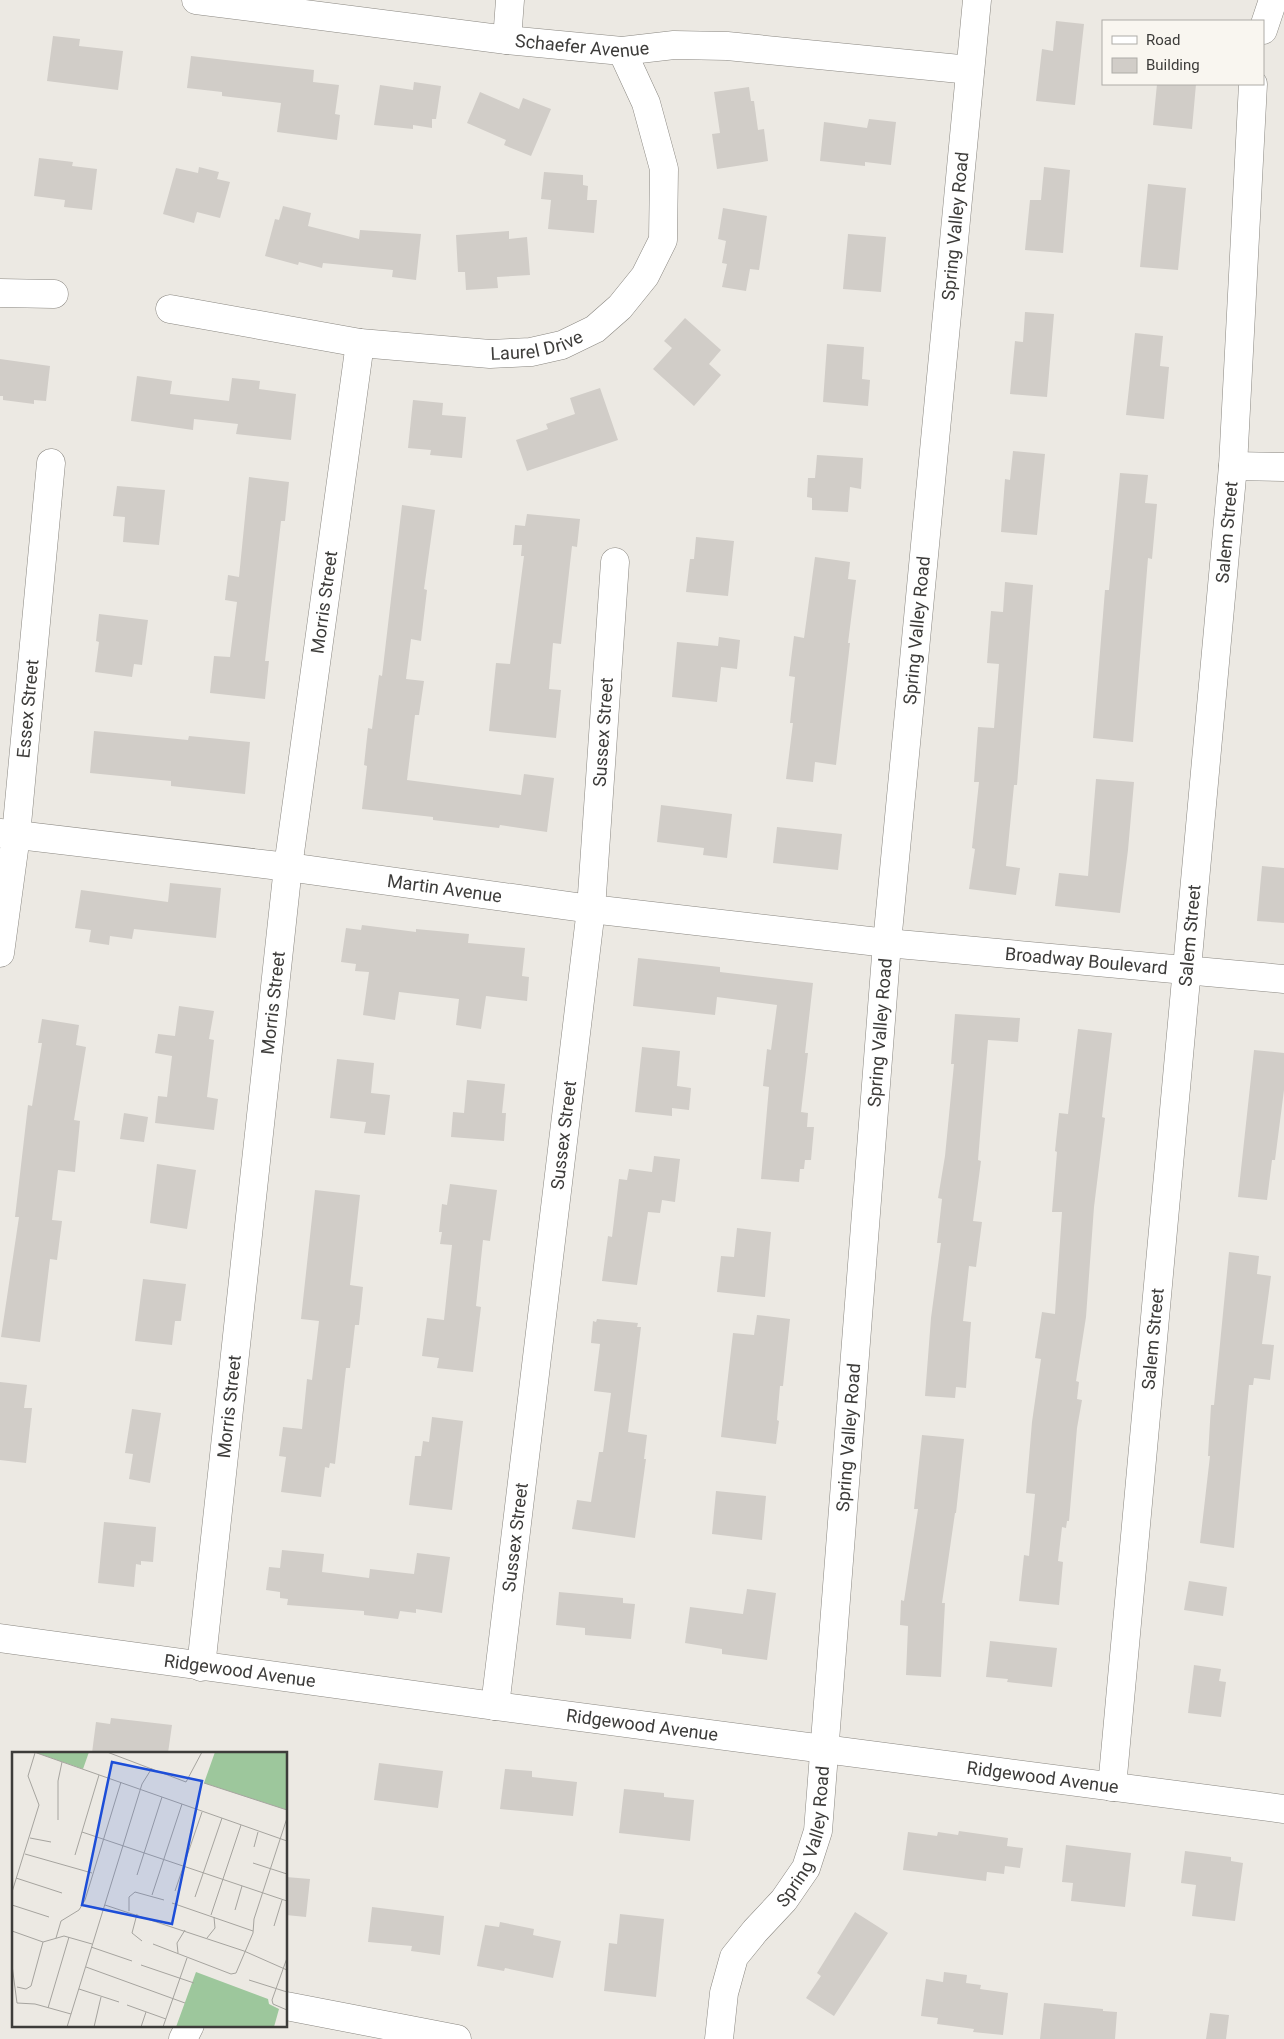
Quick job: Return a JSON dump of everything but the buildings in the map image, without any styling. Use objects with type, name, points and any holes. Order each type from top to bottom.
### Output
[{"type":"street","name":"Schaefer Avenue","points":[[196,0],[507,40],[622,51],[674,45],[727,46],[970,70]]},
{"type":"street","points":[[507,40],[510,0]]},
{"type":"street","name":"Spring Valley Road","points":[[719,2039],[724,1993],[734,1957],[784,1900],[806,1868],[818,1831],[887,943],[977,0]]},
{"type":"street","points":[[1264,27],[1274,0]]},
{"type":"street","name":"Laurel Drive","points":[[170,309],[360,343],[490,354],[531,352],[562,345],[595,329],[620,307],[645,276],[663,240],[664,169],[646,103],[622,51]]},
{"type":"street","name":"Salem Street","points":[[1112,1787],[1233,466],[1253,85]]},
{"type":"street","points":[[0,293],[54,294]]},
{"type":"street","name":"Morris Street","points":[[201,1667],[288,867],[360,343]]},
{"type":"street","name":"Essex Street","points":[[0,953],[8,834],[51,463]]},
{"type":"street","points":[[1233,466],[1284,467]]},
{"type":"street","name":"Sussex Street","points":[[495,1706],[591,908],[615,562]]},
{"type":"street","name":"Martin Avenue","points":[[8,834],[288,867],[591,908],[887,943]]},
{"type":"street","name":"Broadway Boulevard","points":[[887,943],[1284,979]]},
{"type":"street","name":"Ridgewood Avenue","points":[[0,1638],[201,1667],[1284,1810]]},
{"type":"street","points":[[288,2006],[457,2039]]},
{"type":"street","points":[[182,2039],[189,2026]]}]
